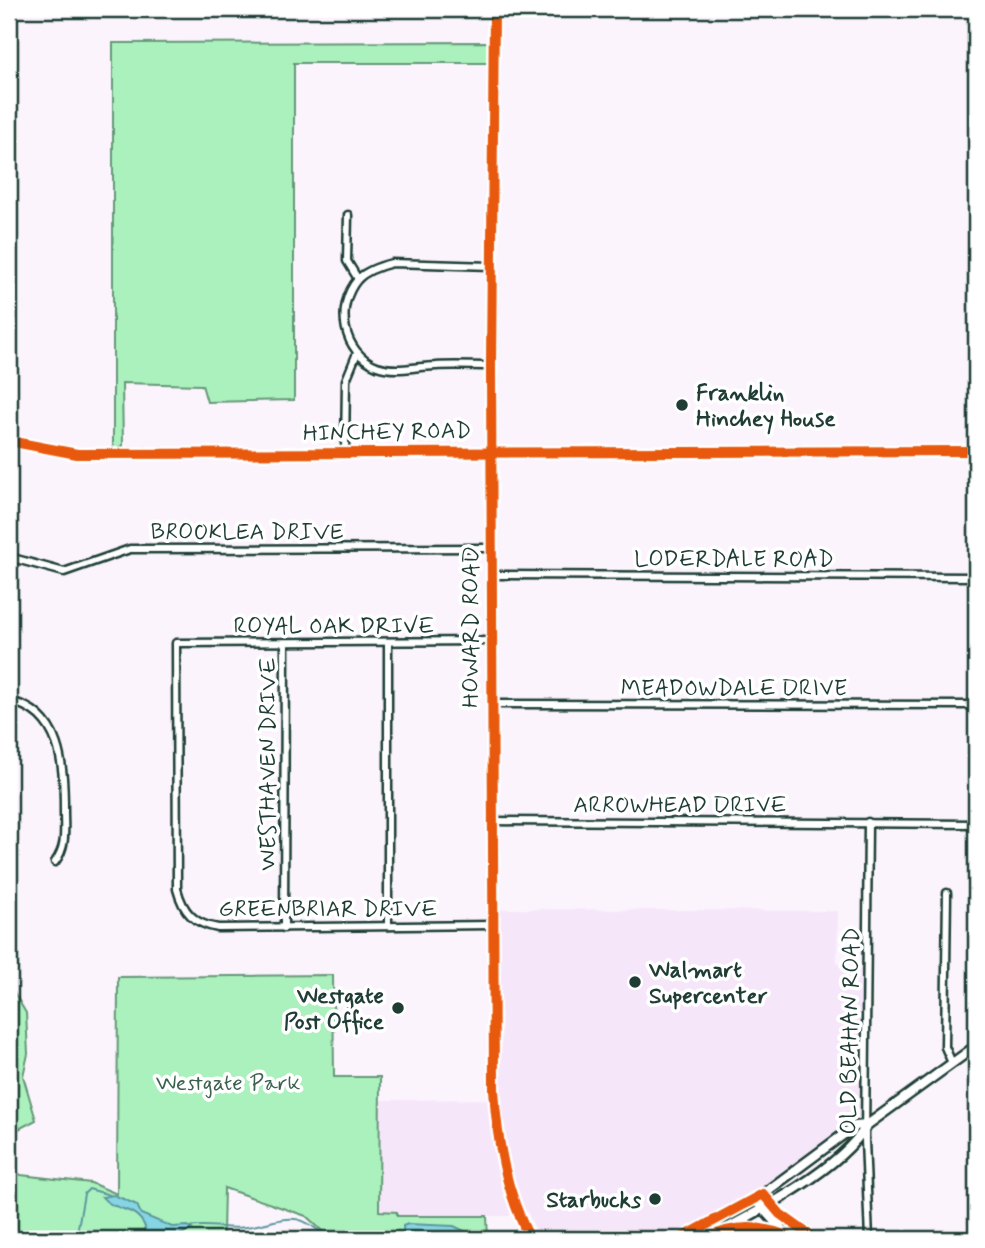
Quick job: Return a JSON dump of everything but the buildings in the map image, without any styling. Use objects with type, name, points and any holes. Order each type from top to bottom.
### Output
[{"type":"main road","name":"HOWARD ROAD","points":[[494,9],[491,266],[494,1089],[499,1148],[513,1200],[530,1239]]},
{"type":"main road","points":[[706,1239],[770,1205],[857,1141],[867,1125],[976,1046]]},
{"type":"main road","points":[[680,1239],[763,1194],[855,1126],[867,1125]]},
{"type":"main road","points":[[763,1194],[770,1205],[815,1239]]},
{"type":"main road","points":[[754,1199],[792,1239]]},
{"type":"main road","points":[[722,1231],[757,1228],[792,1239]]},
{"type":"street","points":[[348,215],[347,261],[349,269],[358,279]]},
{"type":"street","points":[[491,266],[392,263],[379,267],[358,279],[346,306],[344,321],[347,335],[357,354],[377,366],[392,369],[491,366]]},
{"type":"street","points":[[345,452],[346,380],[357,354]]},
{"type":"street","name":"HINCHEY ROAD","points":[[9,441],[78,454],[976,452]]},
{"type":"street","name":"BROOKLEA DRIVE","points":[[9,557],[64,572],[130,549],[491,548]]},
{"type":"street","name":"LODERDALE ROAD","points":[[491,575],[976,577]]},
{"type":"street","name":"ROYAL OAK DRIVE","points":[[176,643],[491,641]]},
{"type":"street","points":[[388,642],[388,926]]},
{"type":"street","name":"GREENBRIAR DRIVE","points":[[176,643],[177,889],[180,903],[186,913],[206,926],[284,928],[493,925]]},
{"type":"street","name":"WESTHAVEN DRIVE","points":[[284,928],[285,643]]},
{"type":"street","points":[[9,701],[35,712],[57,742],[64,776],[64,850],[55,862]]},
{"type":"street","name":"MEADOWDALE DRIVE","points":[[491,704],[976,705]]},
{"type":"street","name":"ARROWHEAD DRIVE","points":[[492,821],[976,824]]},
{"type":"street","name":"OLD BEAHAN ROAD","points":[[868,822],[866,1179],[869,1186],[869,1239]]},
{"type":"street","points":[[947,893],[945,1047],[952,1063]]},
{"type":"shaded area","points":[[498,909],[838,911],[837,963],[840,966],[864,967],[861,1116],[774,1179],[666,1239],[540,1239],[527,1211],[508,1216],[397,1216],[397,1212],[379,1211],[380,1100],[501,1099]]},
{"type":"green space","points":[[494,42],[490,63],[294,63],[294,400],[207,402],[202,385],[122,383],[123,446],[113,448],[113,43]]},
{"type":"green space","name":"Westgate Park","points":[[333,975],[334,1077],[380,1077],[379,1211],[397,1212],[397,1216],[487,1216],[488,1239],[331,1239],[306,1216],[224,1188],[223,1234],[244,1239],[9,1239],[9,1169],[21,1175],[91,1183],[117,1194],[118,977]]},
{"type":"green space","points":[[9,984],[26,1013],[28,1054],[23,1076],[36,1120],[9,1134]]},
{"type":"water","points":[[114,1195],[137,1205],[141,1214],[172,1227],[188,1226],[192,1229],[167,1238],[149,1237],[144,1233],[145,1227],[136,1215],[102,1197]]},
{"type":"water","points":[[403,1226],[454,1226],[481,1239],[404,1239]]},
{"type":"waterway","points":[[76,1239],[84,1194],[89,1189],[110,1195]]},
{"type":"waterway","points":[[190,1227],[239,1228],[298,1219],[307,1222],[327,1239]]},
{"type":"cycle path","points":[[494,9],[491,366],[494,1089],[504,1166],[530,1239]]},
{"type":"cycle path","points":[[9,441],[77,454],[976,451]]},
{"type":"cycle path","points":[[680,1239],[763,1194],[780,1214],[815,1239]]},
{"type":"cycle path","points":[[706,1239],[728,1231],[750,1228],[771,1231],[793,1239]]},
{"type":"place","name":"Franklin Hinchey House","points":[[682,405]]},
{"type":"place","name":"Walmart Supercenter","points":[[635,982]]},
{"type":"place","name":"Westgate Post Office","points":[[398,1008]]},
{"type":"place","name":"Starbucks","points":[[655,1199]]}]
